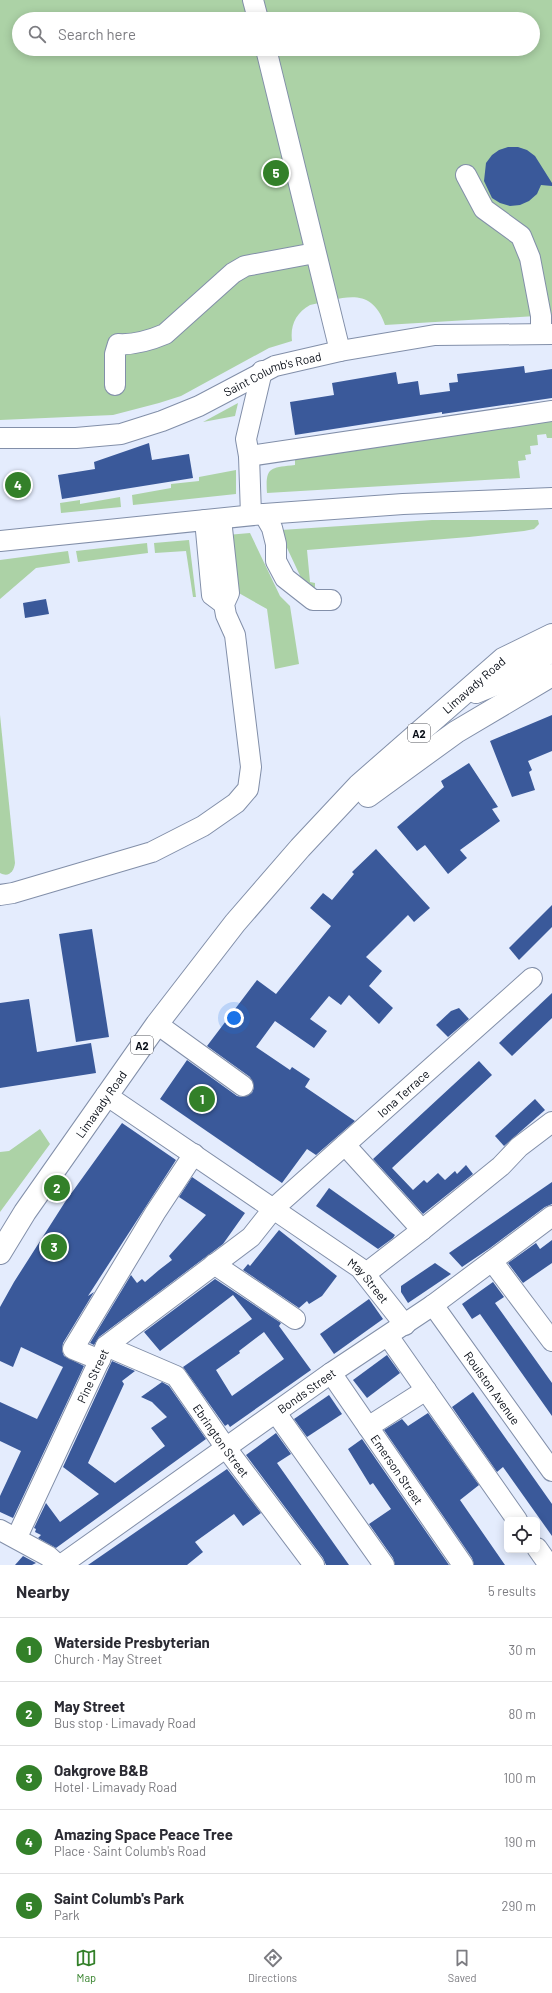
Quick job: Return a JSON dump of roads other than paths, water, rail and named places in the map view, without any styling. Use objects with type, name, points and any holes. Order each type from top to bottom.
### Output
[{"type":"highway","name":"Limavady Road","points":[[0,1253],[25,1212],[157,1024],[235,922],[300,848],[359,785],[503,660],[552,635]]},
{"type":"highway","points":[[456,700],[498,683],[552,651]]},
{"type":"highway","name":"Limavady Road","points":[[300,848],[390,779],[456,732],[552,675]]},
{"type":"street","points":[[253,0],[256,12]]},
{"type":"street","points":[[268,56],[340,351]]},
{"type":"street","points":[[466,175],[484,209],[521,236],[530,258],[546,334]]},
{"type":"street","points":[[115,385],[115,354],[118,344],[127,345],[156,338],[165,334],[233,273],[245,266],[315,253]]},
{"type":"street","name":"Saint Columb's Road","points":[[0,438],[76,438],[121,434],[162,421],[199,406],[262,371],[276,366],[340,351],[436,335],[546,334]]},
{"type":"street","points":[[262,371],[246,439],[258,514],[272,528],[276,544],[290,559],[301,590],[313,600],[331,600]]},
{"type":"street","points":[[249,456],[552,411]]},
{"type":"street","points":[[0,542],[258,514],[403,504],[552,498]]},
{"type":"street","points":[[0,895],[14,893],[152,852],[203,826],[236,803],[248,789],[251,766],[235,635],[226,614],[224,604],[212,595],[205,520]]},
{"type":"street","name":"Iona Terrace","points":[[274,1208],[532,978]]},
{"type":"street","points":[[157,1024],[243,1086]]},
{"type":"street","name":"May Street","points":[[106,1095],[336,1250],[360,1268],[405,1325]]},
{"type":"street","points":[[365,1274],[502,1166],[519,1147],[552,1122]]},
{"type":"street","points":[[345,1145],[422,1230]]},
{"type":"street","name":"Ebrington Street","points":[[194,1154],[155,1212],[73,1349],[103,1353],[176,1376],[226,1448],[314,1565]]},
{"type":"street","name":"Pine Street","points":[[8,1534],[103,1353],[214,1264],[251,1237],[274,1208]]},
{"type":"street","name":"Bonds Street","points":[[61,1565],[331,1373],[405,1325],[552,1216]]},
{"type":"street","points":[[492,1261],[552,1341]]},
{"type":"street","points":[[214,1264],[294,1319]]},
{"type":"street","name":"Roulston Avenue","points":[[433,1305],[552,1471]]},
{"type":"street","points":[[388,1336],[516,1517]]},
{"type":"street","name":"Emerson Street","points":[[331,1373],[463,1565]]},
{"type":"street","points":[[368,1427],[426,1390]]},
{"type":"street","points":[[276,1413],[384,1565]]},
{"type":"street","points":[[8,1534],[48,1556],[58,1565]]},
{"type":"street","points":[[540,1552],[549,1565]]},
{"type":"place","name":"Saint Columb's Park","points":[[276,173]]},
{"type":"place","name":"Amazing Space Peace Tree","points":[[18,485]]},
{"type":"place","name":"Waterside Presbyterian","points":[[202,1099]]},
{"type":"place","name":"May Street","points":[[57,1188]]},
{"type":"place","name":"Oakgrove B&B","points":[[54,1247]]}]
